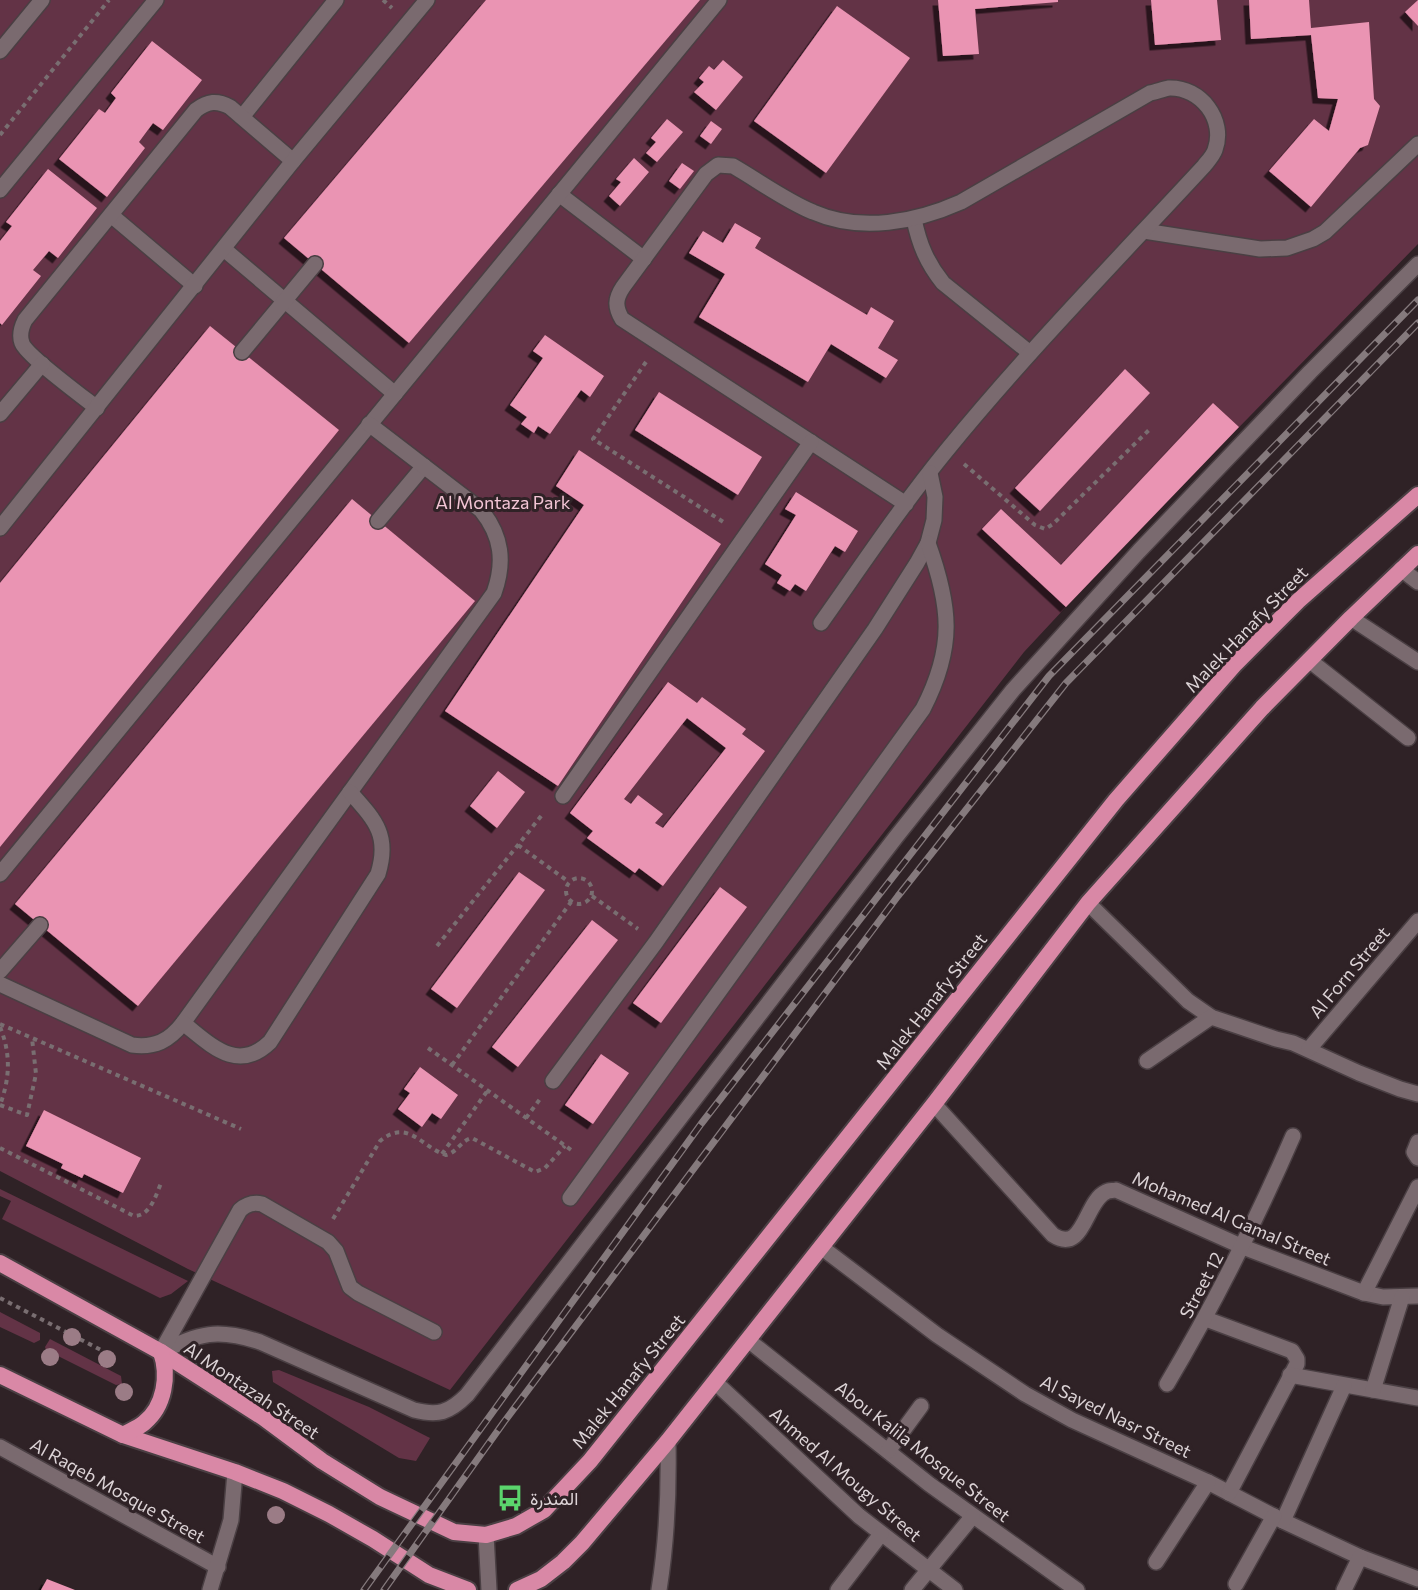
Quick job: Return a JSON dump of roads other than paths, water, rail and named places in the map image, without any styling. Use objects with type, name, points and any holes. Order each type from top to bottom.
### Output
[{"type":"highway","name":"Malek Hanafy Street","points":[[486,1535],[516,1526],[544,1510],[590,1461],[1116,800],[1235,664],[1298,601],[1418,495]]},
{"type":"highway","points":[[518,1590],[541,1579],[563,1562],[582,1543],[668,1441],[934,1104],[1088,903],[1254,717],[1351,618],[1418,554]]},
{"type":"highway","name":"Al Montazah Street","points":[[0,1263],[160,1352],[264,1418],[322,1461],[380,1497],[454,1532],[486,1535]]},
{"type":"highway","points":[[123,1434],[145,1422],[160,1402],[165,1383],[165,1364],[160,1352]]},
{"type":"highway","points":[[0,1375],[123,1434],[283,1491],[373,1539],[429,1575],[468,1590]]},
{"type":"street","points":[[0,51],[42,0]]},
{"type":"street","points":[[0,190],[156,0]]},
{"type":"street","points":[[242,117],[336,0]]},
{"type":"street","points":[[0,528],[293,161],[427,0]]},
{"type":"street","points":[[0,874],[719,0]]},
{"type":"street","points":[[821,623],[947,450],[1030,353],[1204,166],[1215,151],[1217,133],[1214,115],[1202,100],[1186,90],[1168,88],[1150,93],[961,202],[914,219],[888,223],[838,220],[813,213],[733,166],[718,165],[706,174],[618,294],[616,303],[622,319],[906,504]]},
{"type":"street","points":[[97,408],[22,345],[21,328],[25,320],[203,104],[212,101],[221,103],[242,117],[293,161]]},
{"type":"street","points":[[1144,231],[1260,249],[1280,249],[1300,245],[1325,232],[1418,144]]},
{"type":"street","points":[[559,194],[644,259]]},
{"type":"street","points":[[111,215],[195,286]]},
{"type":"street","points":[[914,219],[923,253],[943,283],[1030,353]]},
{"type":"street","points":[[225,249],[395,394]]},
{"type":"street","points":[[242,352],[315,264]]},
{"type":"street","points":[[160,1352],[188,1339],[212,1333],[236,1334],[260,1342],[414,1410],[428,1413],[443,1412],[456,1406],[467,1395],[903,828],[1014,690],[1147,542],[1302,380],[1418,264]]},
{"type":"street","points":[[0,414],[42,364]]},
{"type":"street","points":[[0,984],[132,1045],[156,1045],[168,1039],[183,1023],[494,593],[499,579],[501,550],[490,522],[481,510],[369,424]]},
{"type":"street","points":[[562,796],[811,442]]},
{"type":"street","points":[[378,521],[424,466]]},
{"type":"street","points":[[553,1081],[656,942],[875,629],[917,563],[928,543],[934,520],[935,496],[930,473]]},
{"type":"street","points":[[570,1198],[923,709],[937,683],[944,655],[947,625],[945,596],[928,543]]},
{"type":"street","points":[[1401,569],[1418,582]]},
{"type":"street","points":[[1351,618],[1418,662]]},
{"type":"street","points":[[1309,660],[1408,738]]},
{"type":"street","points":[[183,1023],[228,1055],[246,1056],[263,1049],[270,1042],[378,874],[383,848],[381,835],[376,823],[350,792]]},
{"type":"street","points":[[1088,903],[1188,1001],[1211,1017],[1309,1049],[1359,1073],[1418,1094]]},
{"type":"street","name":"Al Forn Street","points":[[1309,1049],[1417,922]]},
{"type":"street","points":[[0,971],[40,925]]},
{"type":"street","points":[[1147,1061],[1211,1017]]},
{"type":"street","name":"Mohamed Al Gamal Street","points":[[934,1104],[1053,1236],[1061,1241],[1070,1240],[1077,1233],[1098,1198],[1106,1192],[1116,1190],[1243,1247],[1364,1293],[1402,1297],[1418,1296]]},
{"type":"street","name":"Street 12","points":[[1167,1384],[1206,1319],[1243,1247],[1293,1136]]},
{"type":"street","points":[[1418,1142],[1414,1152],[1418,1158]]},
{"type":"street","points":[[1364,1293],[1418,1187]]},
{"type":"street","points":[[160,1352],[240,1210],[253,1203],[262,1204],[321,1237],[336,1251],[350,1287],[358,1293],[434,1332]]},
{"type":"street","name":"Al Sayed Nasr Street","points":[[821,1247],[937,1335],[1025,1394],[1072,1420],[1208,1482],[1279,1519],[1360,1557],[1418,1579]]},
{"type":"street","points":[[1373,1390],[1402,1297]]},
{"type":"street","points":[[1206,1319],[1292,1351],[1297,1359],[1297,1364],[1229,1493]]},
{"type":"street","name":"Abou Kalila Mosque Street","points":[[748,1340],[972,1517],[1077,1590]]},
{"type":"street","points":[[1290,1375],[1418,1398]]},
{"type":"street","name":"Ahmed Al Mougy Street","points":[[715,1382],[836,1497],[956,1590]]},
{"type":"street","points":[[1236,1584],[1279,1519],[1344,1386]]},
{"type":"street","points":[[888,1451],[921,1406]]},
{"type":"street","points":[[659,1590],[669,1488],[668,1441]]},
{"type":"street","name":"Al Raqeb Mosque Street","points":[[0,1447],[218,1567]]},
{"type":"street","points":[[210,1590],[231,1520],[235,1472]]},
{"type":"street","points":[[1156,1562],[1208,1482]]},
{"type":"street","points":[[912,1590],[972,1517]]},
{"type":"street","points":[[838,1590],[881,1534]]},
{"type":"street","points":[[486,1535],[489,1590]]},
{"type":"street","points":[[1344,1590],[1360,1557]]},
{"type":"railway","points":[[364,1590],[701,1124],[1049,676],[1418,300]]},
{"type":"railway","points":[[384,1590],[504,1422],[898,896],[1066,683],[1418,323]]},
{"type":"place","name":"المندرة","points":[[510,1498]]},
{"type":"park label","name":"Al Montaza Park","points":[[503,502]]}]
